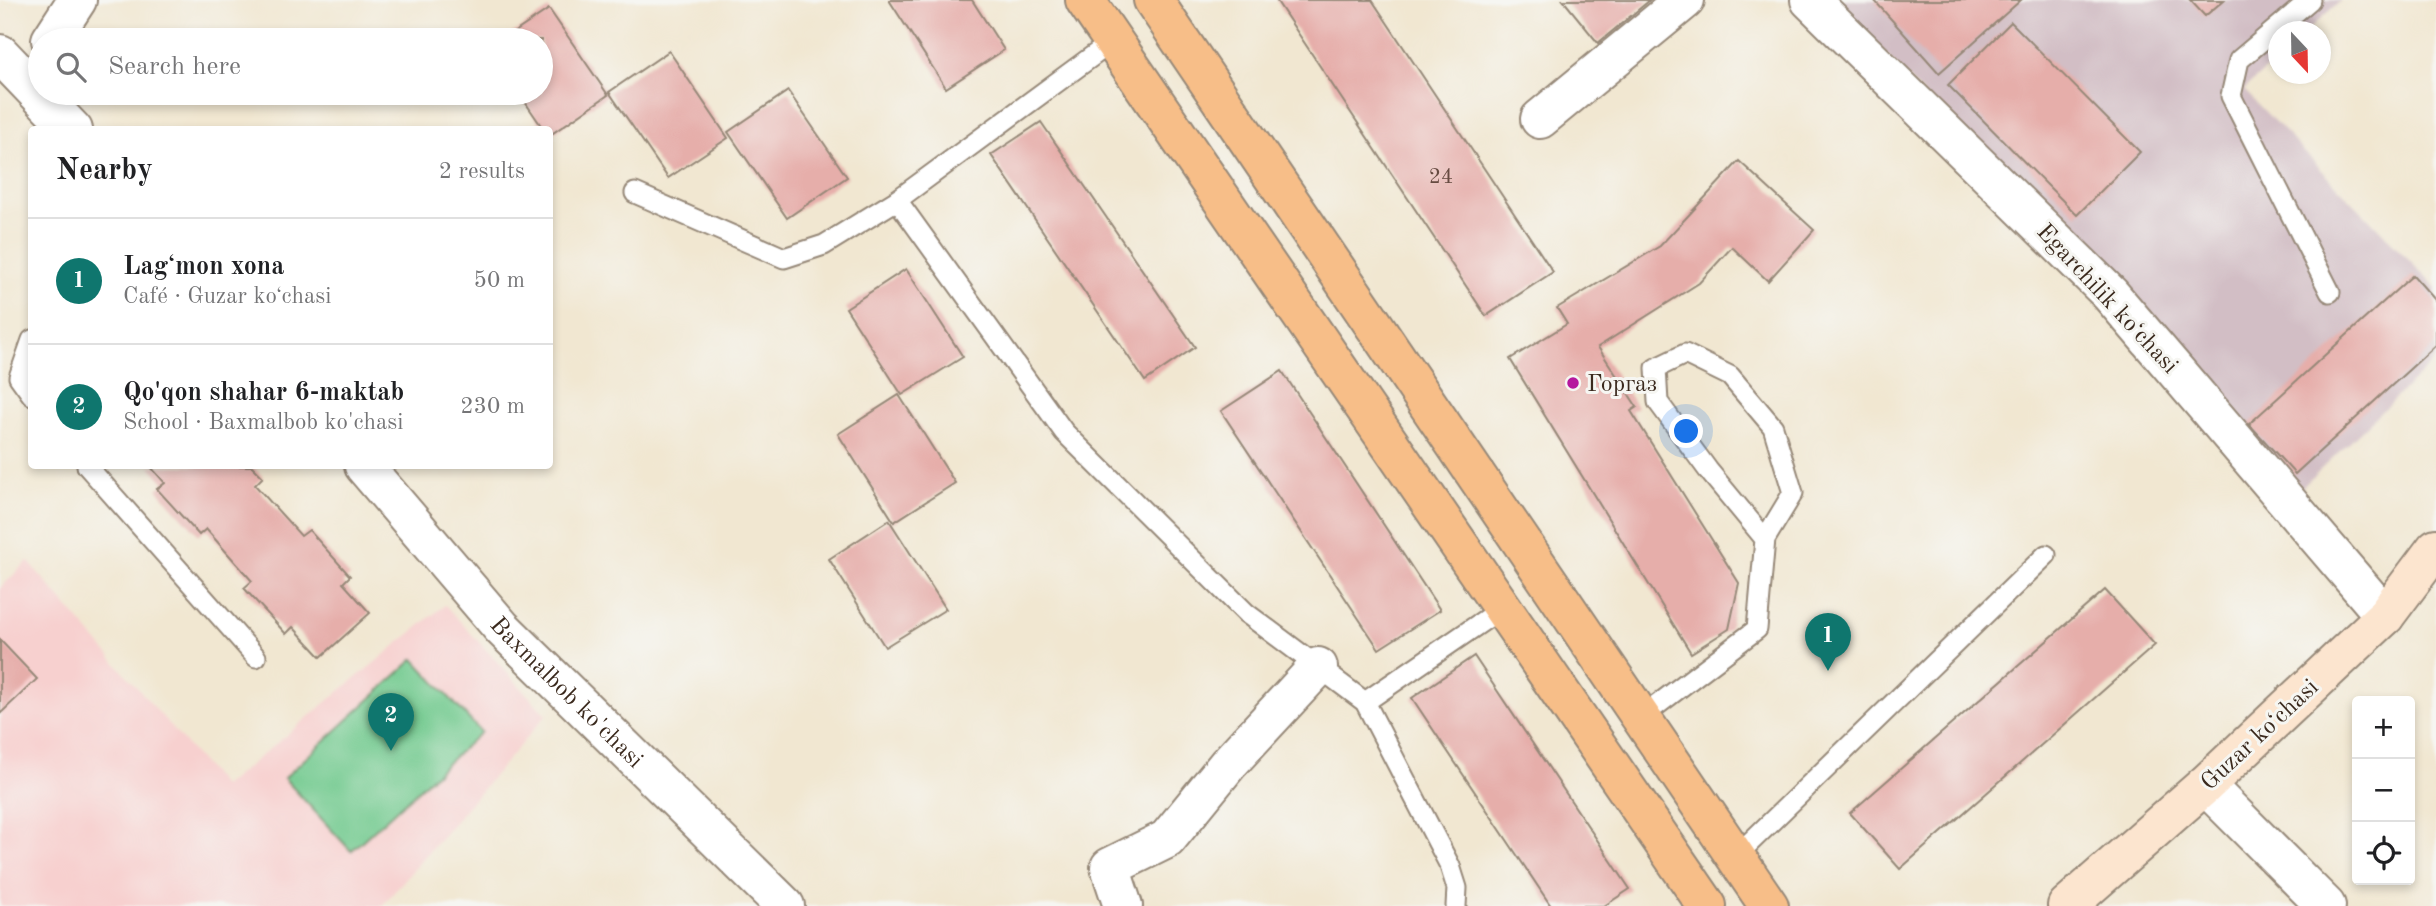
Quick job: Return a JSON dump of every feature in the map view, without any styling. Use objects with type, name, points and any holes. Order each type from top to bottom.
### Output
[{"type":"main road","points":[[1085,0],[1707,906]]},
{"type":"main road","points":[[1153,0],[1769,906]]},
{"type":"main road","name":"Guzar koʻchasi","points":[[2067,906],[2205,785],[2385,616],[2436,548]]},
{"type":"street","points":[[59,28],[77,0]]},
{"type":"street","points":[[1540,119],[1685,0]]},
{"type":"street","name":"Egarchilik koʻchasi","points":[[1810,0],[2110,294],[2385,616]]},
{"type":"street","points":[[54,105],[70,126]]},
{"type":"street","name":"Baxmalbob ko'chasi","points":[[367,469],[502,628],[785,906]]},
{"type":"street","points":[[1123,906],[1110,867],[1167,839],[1228,764],[1318,667]]},
{"type":"street","points":[[2205,785],[2326,906]]},
{"type":"lane","points":[[2310,0],[2239,60],[2231,96],[2330,292]]},
{"type":"lane","points":[[635,193],[784,258],[824,245],[897,200],[1113,41]]},
{"type":"lane","points":[[897,200],[1064,432],[1246,613],[1365,702],[1450,866],[1457,888],[1456,906]]},
{"type":"lane","points":[[28,351],[19,377],[28,389]]},
{"type":"lane","points":[[1640,718],[1757,629],[1765,538],[1793,492],[1773,427],[1730,376],[1685,354],[1656,368],[1658,402],[1708,470],[1765,538]]},
{"type":"lane","points":[[90,469],[256,657]]},
{"type":"lane","points":[[1736,856],[2046,555]]},
{"type":"lane","points":[[1365,702],[1503,608]]},
{"type":"shaded area","points":[[1835,0],[2341,0],[2318,21],[2268,21],[2268,67],[2244,90],[2436,288],[2436,359],[2296,493]]},
{"type":"shaded area","points":[[28,561],[223,787],[445,605],[546,715],[382,906],[0,906],[0,588]]},
{"type":"green space","points":[[414,659],[481,732],[351,851],[284,778]]},
{"type":"building","points":[[889,0],[972,0],[1004,50],[946,88]]},
{"type":"building","points":[[1276,0],[1372,0],[1553,272],[1486,316]]},
{"type":"building","points":[[1563,0],[1650,0],[1598,43]]},
{"type":"building","points":[[1874,0],[2021,0],[1939,73]]},
{"type":"building","points":[[2190,0],[2224,0],[2205,16]]},
{"type":"building","points":[[549,9],[608,95],[553,133],[553,126],[541,126],[527,105],[553,105],[553,28],[521,28]]},
{"type":"building","points":[[2011,22],[2140,152],[2077,215],[1948,85]]},
{"type":"building","points":[[669,51],[728,138],[668,178],[609,92]]},
{"type":"building","points":[[788,91],[847,177],[787,218],[728,132]]},
{"type":"building","points":[[1041,122],[1195,347],[1145,381],[991,155]]},
{"type":"building","name":"Горгаз","points":[[1739,161],[1814,230],[1768,281],[1732,247],[1699,283],[1598,347],[1637,407],[1631,411],[1739,583],[1729,629],[1691,653],[1510,359],[1567,324],[1557,308],[1660,246]]},
{"type":"building","points":[[906,269],[963,357],[902,395],[846,308]]},
{"type":"building","points":[[2413,275],[2436,301],[2436,345],[2295,474],[2249,424]]},
{"type":"building","points":[[1282,371],[1440,610],[1379,649],[1221,411]]},
{"type":"building","points":[[899,395],[955,483],[894,522],[838,434]]},
{"type":"building","points":[[153,469],[255,469],[263,477],[255,485],[301,536],[309,530],[350,576],[343,583],[370,613],[321,657],[293,627],[286,634],[244,588],[252,581],[206,529],[199,535],[157,489],[165,483]]},
{"type":"building","points":[[889,520],[946,609],[885,647],[829,559]]},
{"type":"building","points":[[2105,590],[2155,645],[1900,869],[1850,813]]},
{"type":"building","points":[[0,640],[37,679],[0,714]]},
{"type":"building","points":[[1474,656],[1630,889],[1604,906],[1551,906],[1412,698]]},
{"type":"place","name":"Горгаз","points":[[1573,383]]},
{"type":"place","name":"Lagʻmon xona","points":[[1828,671]]},
{"type":"place","name":"Qo'qon shahar 6-maktab","points":[[391,751]]}]
